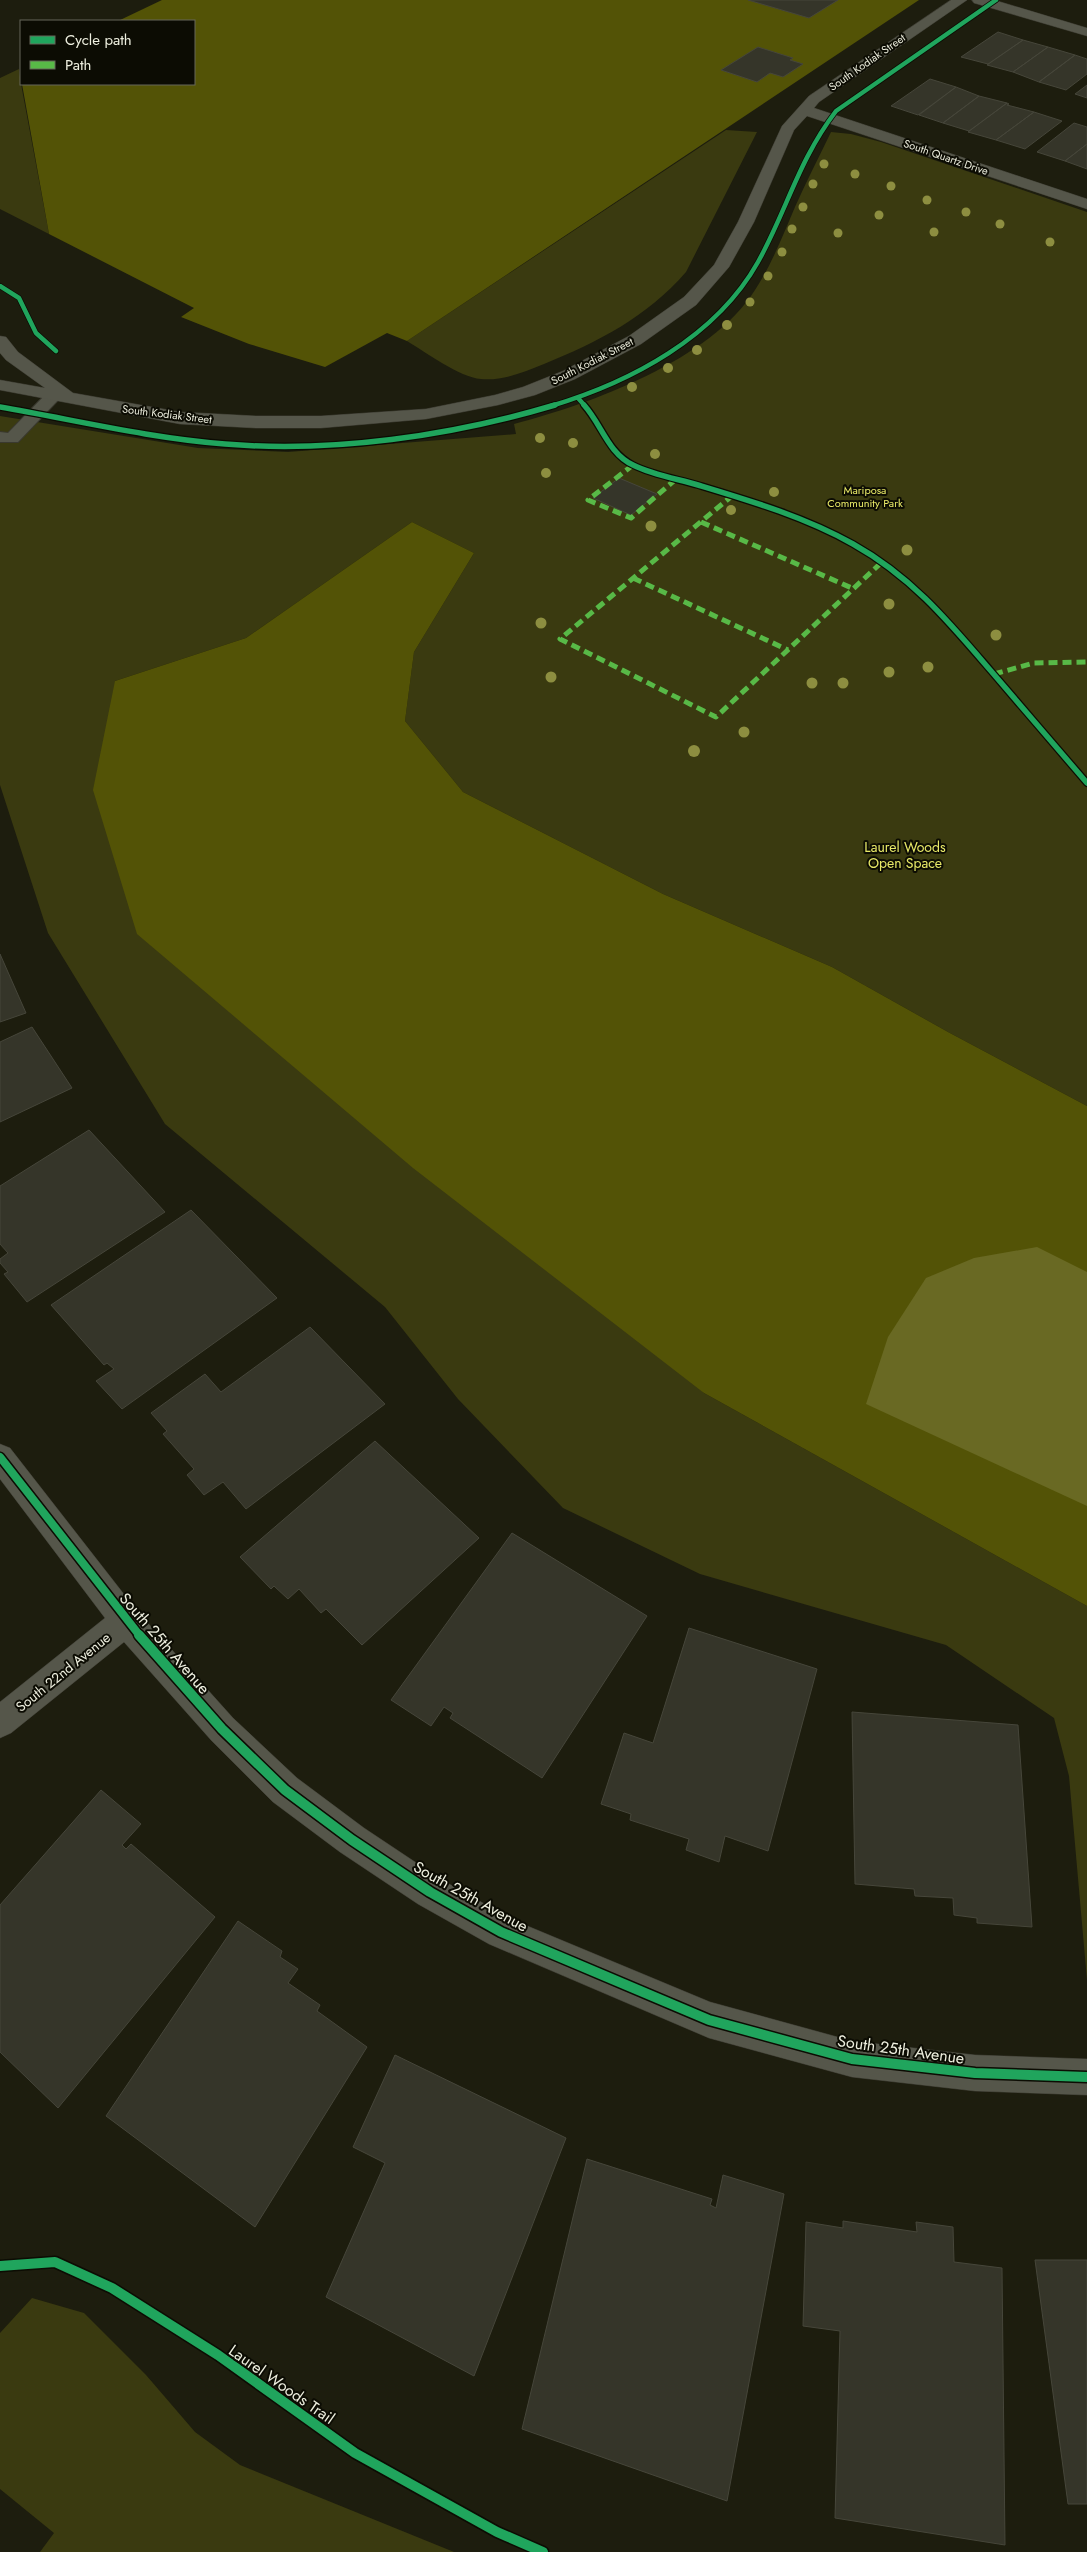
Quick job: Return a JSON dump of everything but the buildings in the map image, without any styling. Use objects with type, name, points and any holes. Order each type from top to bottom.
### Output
[{"type":"street","name":"South Kodiak Street","points":[[0,385],[63,396],[114,408],[180,418],[256,422],[320,422],[426,414],[498,400],[529,391],[569,375],[636,340],[690,301],[721,267],[746,222],[787,129],[804,110],[814,99],[960,0]]},
{"type":"street","points":[[980,0],[1087,32]]},
{"type":"street","name":"South Quartz Drive","points":[[804,110],[1087,204]]},
{"type":"street","name":"South Kodiak Street","points":[[0,341],[12,356],[63,396]]},
{"type":"street","name":"South 25th Avenue","points":[[0,1457],[29,1492],[126,1621],[222,1729],[285,1790],[352,1840],[430,1892],[501,1932],[709,2020],[852,2059],[975,2073],[1087,2077]]},
{"type":"street","name":"South 22nd Avenue","points":[[0,1722],[126,1621]]},
{"type":"lane","points":[[0,437],[12,438],[63,396]]},
{"type":"green space","points":[[19,69],[20,85],[49,234],[0,209],[0,78]]},
{"type":"green space","points":[[726,130],[757,132],[686,272],[655,302],[621,327],[564,356],[521,373],[497,379],[481,379],[463,374],[443,364],[407,341]]},
{"type":"green space","points":[[831,132],[851,134],[881,142],[1087,212],[1087,1106],[948,1032],[832,967],[663,894],[463,792],[405,721],[414,652],[474,553],[412,522],[246,638],[115,681],[704,1393],[1087,1606],[1087,1980],[1069,1776],[1054,1718],[946,1645],[700,1574],[563,1508],[458,1399],[385,1307],[165,1124],[48,933],[0,785],[0,416],[198,448],[288,452],[516,434],[514,424],[578,404],[647,376],[680,358],[710,338],[735,315],[755,290],[767,270]]},
{"type":"green space","points":[[32,2298],[84,2313],[146,2375],[195,2432],[240,2465],[454,2552],[40,2552],[54,2533],[0,2489],[0,2333]]},
{"type":"shaded area","points":[[162,0],[919,0],[407,341],[387,333],[325,367],[249,344],[181,317],[194,308],[49,234],[22,85],[195,85],[195,20],[120,20]]},
{"type":"shaded area","points":[[412,522],[474,553],[414,652],[405,721],[463,792],[663,894],[832,967],[948,1032],[1087,1106],[1087,1606],[704,1393],[413,1168],[137,934],[93,790],[115,681],[246,638]]},
{"type":"shaded area","points":[[1037,1247],[1087,1272],[1087,1506],[866,1404],[888,1337],[926,1278],[974,1258]]},
{"type":"marked path","points":[[633,465],[588,500],[631,518],[676,479]]},
{"type":"marked path","points":[[733,495],[560,639],[716,717],[883,561]]},
{"type":"marked path","points":[[701,522],[854,589]]},
{"type":"marked path","points":[[633,578],[788,650]]},
{"type":"marked path","points":[[994,674],[1034,663],[1087,662]]},
{"type":"cycle path","points":[[0,407],[140,433],[197,441],[236,445],[292,445],[397,438],[477,426],[556,405],[594,390],[656,360],[704,328],[715,318],[743,286],[758,262],[805,158],[819,134],[836,111],[996,0]]},
{"type":"cycle path","points":[[0,286],[19,298],[36,333],[56,351]]},
{"type":"cycle path","points":[[578,398],[594,416],[605,439],[615,451],[633,465],[751,501],[804,521],[853,544],[899,573],[936,607],[1087,783]]},
{"type":"cycle path","points":[[0,1457],[29,1492],[126,1621],[222,1729],[285,1790],[352,1840],[430,1892],[501,1932],[709,2020],[852,2059],[975,2073],[1087,2077]]},
{"type":"cycle path","name":"Laurel Woods Trail","points":[[0,2266],[55,2262],[112,2288],[218,2355],[355,2453],[497,2532],[543,2552]]},
{"type":"park label","name":"Mariposa Community Park","points":[[865,496]]},
{"type":"park label","name":"Laurel Woods Open Space","points":[[905,856]]}]
